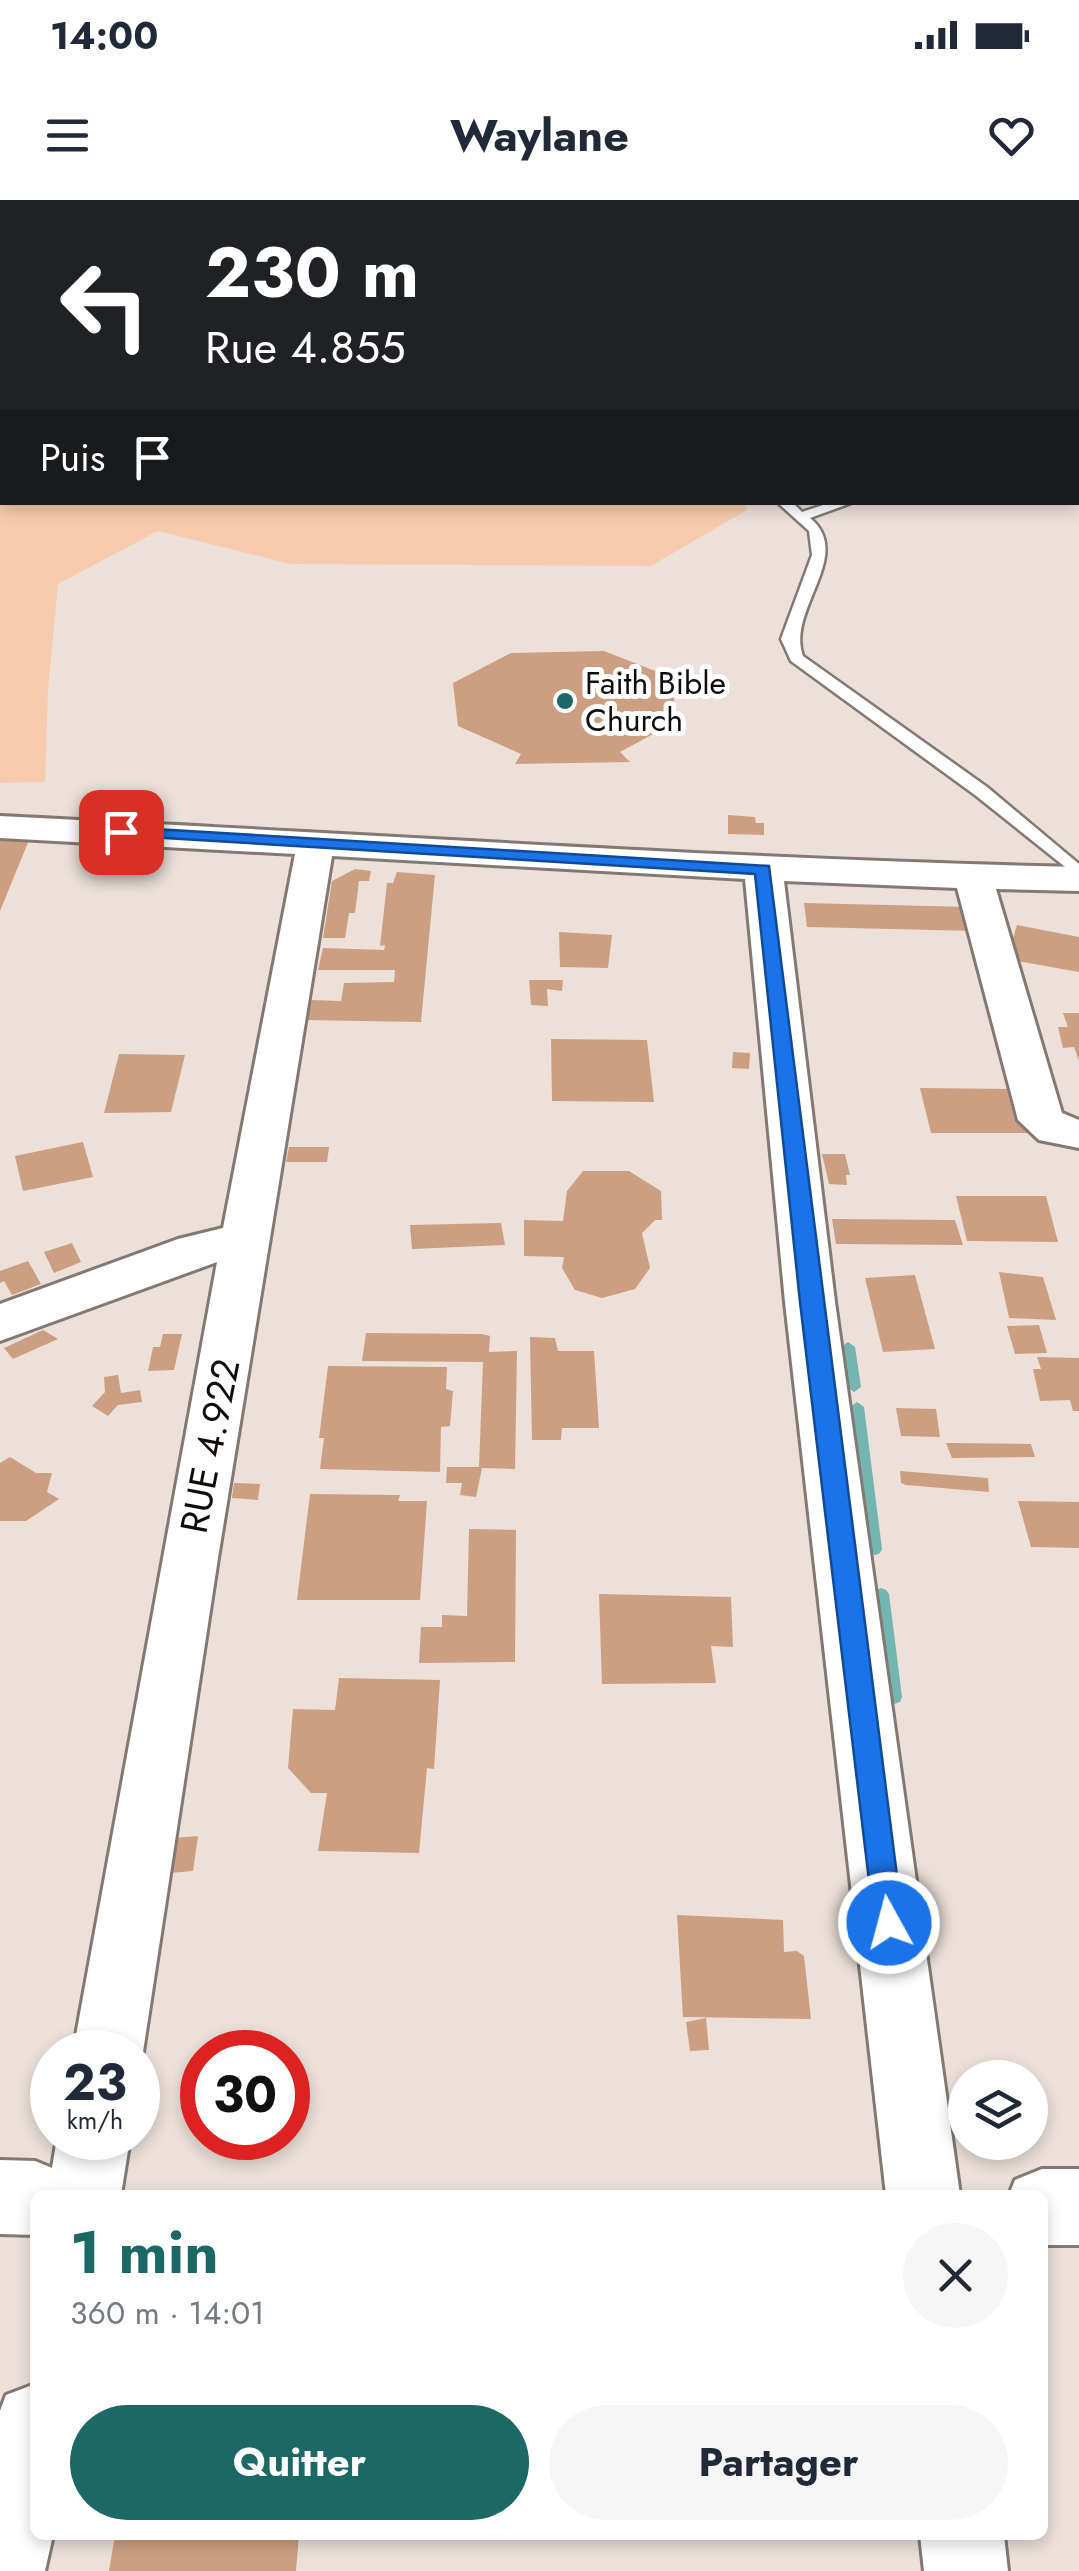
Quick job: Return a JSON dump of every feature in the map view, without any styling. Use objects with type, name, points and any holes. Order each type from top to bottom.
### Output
[{"type":"street","points":[[0,827],[316,840],[763,869],[973,877],[1079,876]]},
{"type":"street","name":"RUE 4.922","points":[[112,2030],[189,1558],[316,840]]},
{"type":"street","points":[[763,869],[810,1302],[922,2190]]},
{"type":"street","points":[[973,877],[1040,1120],[1054,1130],[1079,1134]]},
{"type":"street","points":[[0,1323],[195,1251],[248,1238]]},
{"type":"street","points":[[85,2190],[90,2160]]},
{"type":"street","points":[[0,2198],[30,2198]]},
{"type":"street","points":[[1048,2207],[1079,2207]]},
{"type":"street","points":[[3,2571],[30,2447]]},
{"type":"street","points":[[963,2540],[966,2571]]},
{"type":"lane","points":[[787,505],[816,530],[819,555],[789,639],[796,658],[981,792],[1079,876]]},
{"type":"lane","points":[[802,516],[838,505]]},
{"type":"shaded area","points":[[0,505],[745,505],[747,510],[651,566],[291,564],[158,531],[58,584],[48,689],[45,782],[0,783]]},
{"type":"building","name":"Faith Bible Church","points":[[604,651],[668,676],[679,720],[620,752],[630,762],[515,764],[521,754],[458,726],[453,683],[511,653]]},
{"type":"building","points":[[728,815],[755,817],[756,823],[764,823],[764,835],[728,834]]},
{"type":"building","points":[[0,839],[29,840],[0,911]]},
{"type":"building","points":[[355,869],[371,871],[369,881],[359,881],[355,913],[349,913],[345,938],[323,938],[332,881]]},
{"type":"building","points":[[397,872],[435,875],[421,1022],[304,1020],[312,1000],[341,1001],[344,983],[394,982],[395,970],[318,970],[323,948],[384,950],[385,945],[380,946],[387,883],[393,883]]},
{"type":"building","points":[[804,903],[970,907],[976,931],[807,927]]},
{"type":"building","points":[[1017,925],[1079,937],[1079,972],[1007,959]]},
{"type":"building","points":[[559,932],[612,935],[608,968],[560,967]]},
{"type":"building","points":[[529,980],[563,980],[562,991],[547,989],[548,1006],[531,1005]]},
{"type":"building","points":[[1063,1013],[1079,1013],[1079,1061],[1074,1047],[1063,1048],[1058,1027],[1068,1027]]},
{"type":"building","points":[[551,1039],[647,1040],[654,1102],[552,1101]]},
{"type":"building","points":[[733,1052],[750,1053],[749,1069],[732,1068]]},
{"type":"building","points":[[119,1054],[185,1055],[171,1112],[104,1113]]},
{"type":"building","points":[[920,1088],[1016,1089],[1029,1133],[931,1133]]},
{"type":"building","points":[[83,1142],[93,1177],[23,1191],[15,1156]]},
{"type":"building","points":[[289,1147],[329,1147],[327,1162],[286,1162]]},
{"type":"building","points":[[822,1154],[845,1154],[850,1175],[846,1175],[847,1185],[829,1184]]},
{"type":"building","points":[[583,1171],[629,1171],[661,1191],[662,1220],[655,1220],[642,1233],[650,1268],[635,1289],[602,1298],[575,1290],[562,1268],[564,1257],[524,1256],[524,1220],[563,1221],[567,1191]]},
{"type":"building","points":[[956,1196],[1046,1196],[1058,1242],[967,1241]]},
{"type":"building","points":[[832,1219],[955,1220],[963,1245],[836,1244]]},
{"type":"building","points":[[501,1223],[505,1245],[412,1249],[410,1225]]},
{"type":"building","points":[[72,1243],[81,1262],[54,1273],[44,1252]]},
{"type":"building","points":[[28,1261],[41,1284],[12,1295],[4,1281],[0,1283],[0,1271]]},
{"type":"building","points":[[999,1272],[1043,1277],[1056,1320],[1009,1318]]},
{"type":"building","points":[[915,1275],[935,1349],[883,1352],[865,1278]]},
{"type":"building","points":[[1039,1325],[1047,1353],[1015,1354],[1007,1326]]},
{"type":"building","points":[[43,1330],[58,1339],[13,1359],[4,1348]]},
{"type":"building","points":[[366,1333],[482,1334],[490,1336],[489,1352],[517,1351],[515,1469],[482,1468],[476,1497],[460,1495],[462,1483],[446,1483],[447,1467],[479,1467],[483,1362],[362,1361]]},
{"type":"building","points":[[163,1334],[182,1334],[174,1370],[148,1371],[153,1347],[160,1347]]},
{"type":"building","points":[[530,1337],[555,1338],[558,1351],[594,1351],[599,1428],[562,1428],[561,1440],[532,1440]]},
{"type":"building","points":[[1037,1357],[1079,1358],[1079,1411],[1073,1411],[1070,1400],[1040,1401],[1033,1369],[1041,1369]]},
{"type":"building","points":[[328,1366],[447,1367],[446,1389],[453,1391],[450,1426],[441,1427],[440,1472],[320,1469],[324,1438],[319,1438]]},
{"type":"building","points":[[118,1375],[121,1393],[140,1390],[142,1402],[118,1405],[108,1416],[92,1406],[105,1392],[104,1377]]},
{"type":"building","points":[[896,1408],[936,1409],[940,1437],[901,1436]]},
{"type":"building","points":[[946,1443],[1031,1444],[1035,1457],[952,1458]]},
{"type":"building","points":[[10,1457],[36,1473],[52,1473],[47,1492],[59,1499],[26,1521],[0,1521],[0,1463]]},
{"type":"building","points":[[900,1471],[988,1478],[989,1492],[906,1485],[901,1483]]},
{"type":"building","points":[[234,1483],[260,1484],[258,1500],[232,1498]]},
{"type":"building","points":[[310,1494],[400,1495],[398,1501],[427,1501],[420,1600],[297,1600]]},
{"type":"building","points":[[1018,1501],[1079,1502],[1079,1548],[1031,1547]]},
{"type":"building","points":[[469,1529],[516,1530],[515,1662],[419,1663],[421,1627],[442,1627],[442,1615],[467,1616]]},
{"type":"building","points":[[599,1594],[731,1597],[733,1647],[711,1646],[716,1683],[602,1684]]},
{"type":"building","points":[[339,1678],[440,1680],[434,1769],[427,1768],[419,1853],[318,1851],[327,1793],[311,1793],[288,1768],[293,1709],[335,1710]]},
{"type":"building","points":[[198,1836],[193,1871],[169,1873],[173,1838]]},
{"type":"building","points":[[677,1915],[783,1920],[784,1952],[797,1951],[804,1956],[811,2019],[683,2017]]},
{"type":"building","points":[[706,2018],[709,2050],[690,2051],[686,2022]]},
{"type":"building","points":[[114,2540],[299,2540],[296,2571],[109,2571]]},
{"type":"waterway","points":[[848,1347],[854,1387]]},
{"type":"waterway","points":[[857,1407],[875,1549]]},
{"type":"waterway","points":[[881,1594],[894,1697]]},
{"type":"place","name":"Faith Bible Church","points":[[565,701]]},
{"type":"route","points":[[121,832],[316,840],[763,869],[810,1302],[889,1923]]}]
